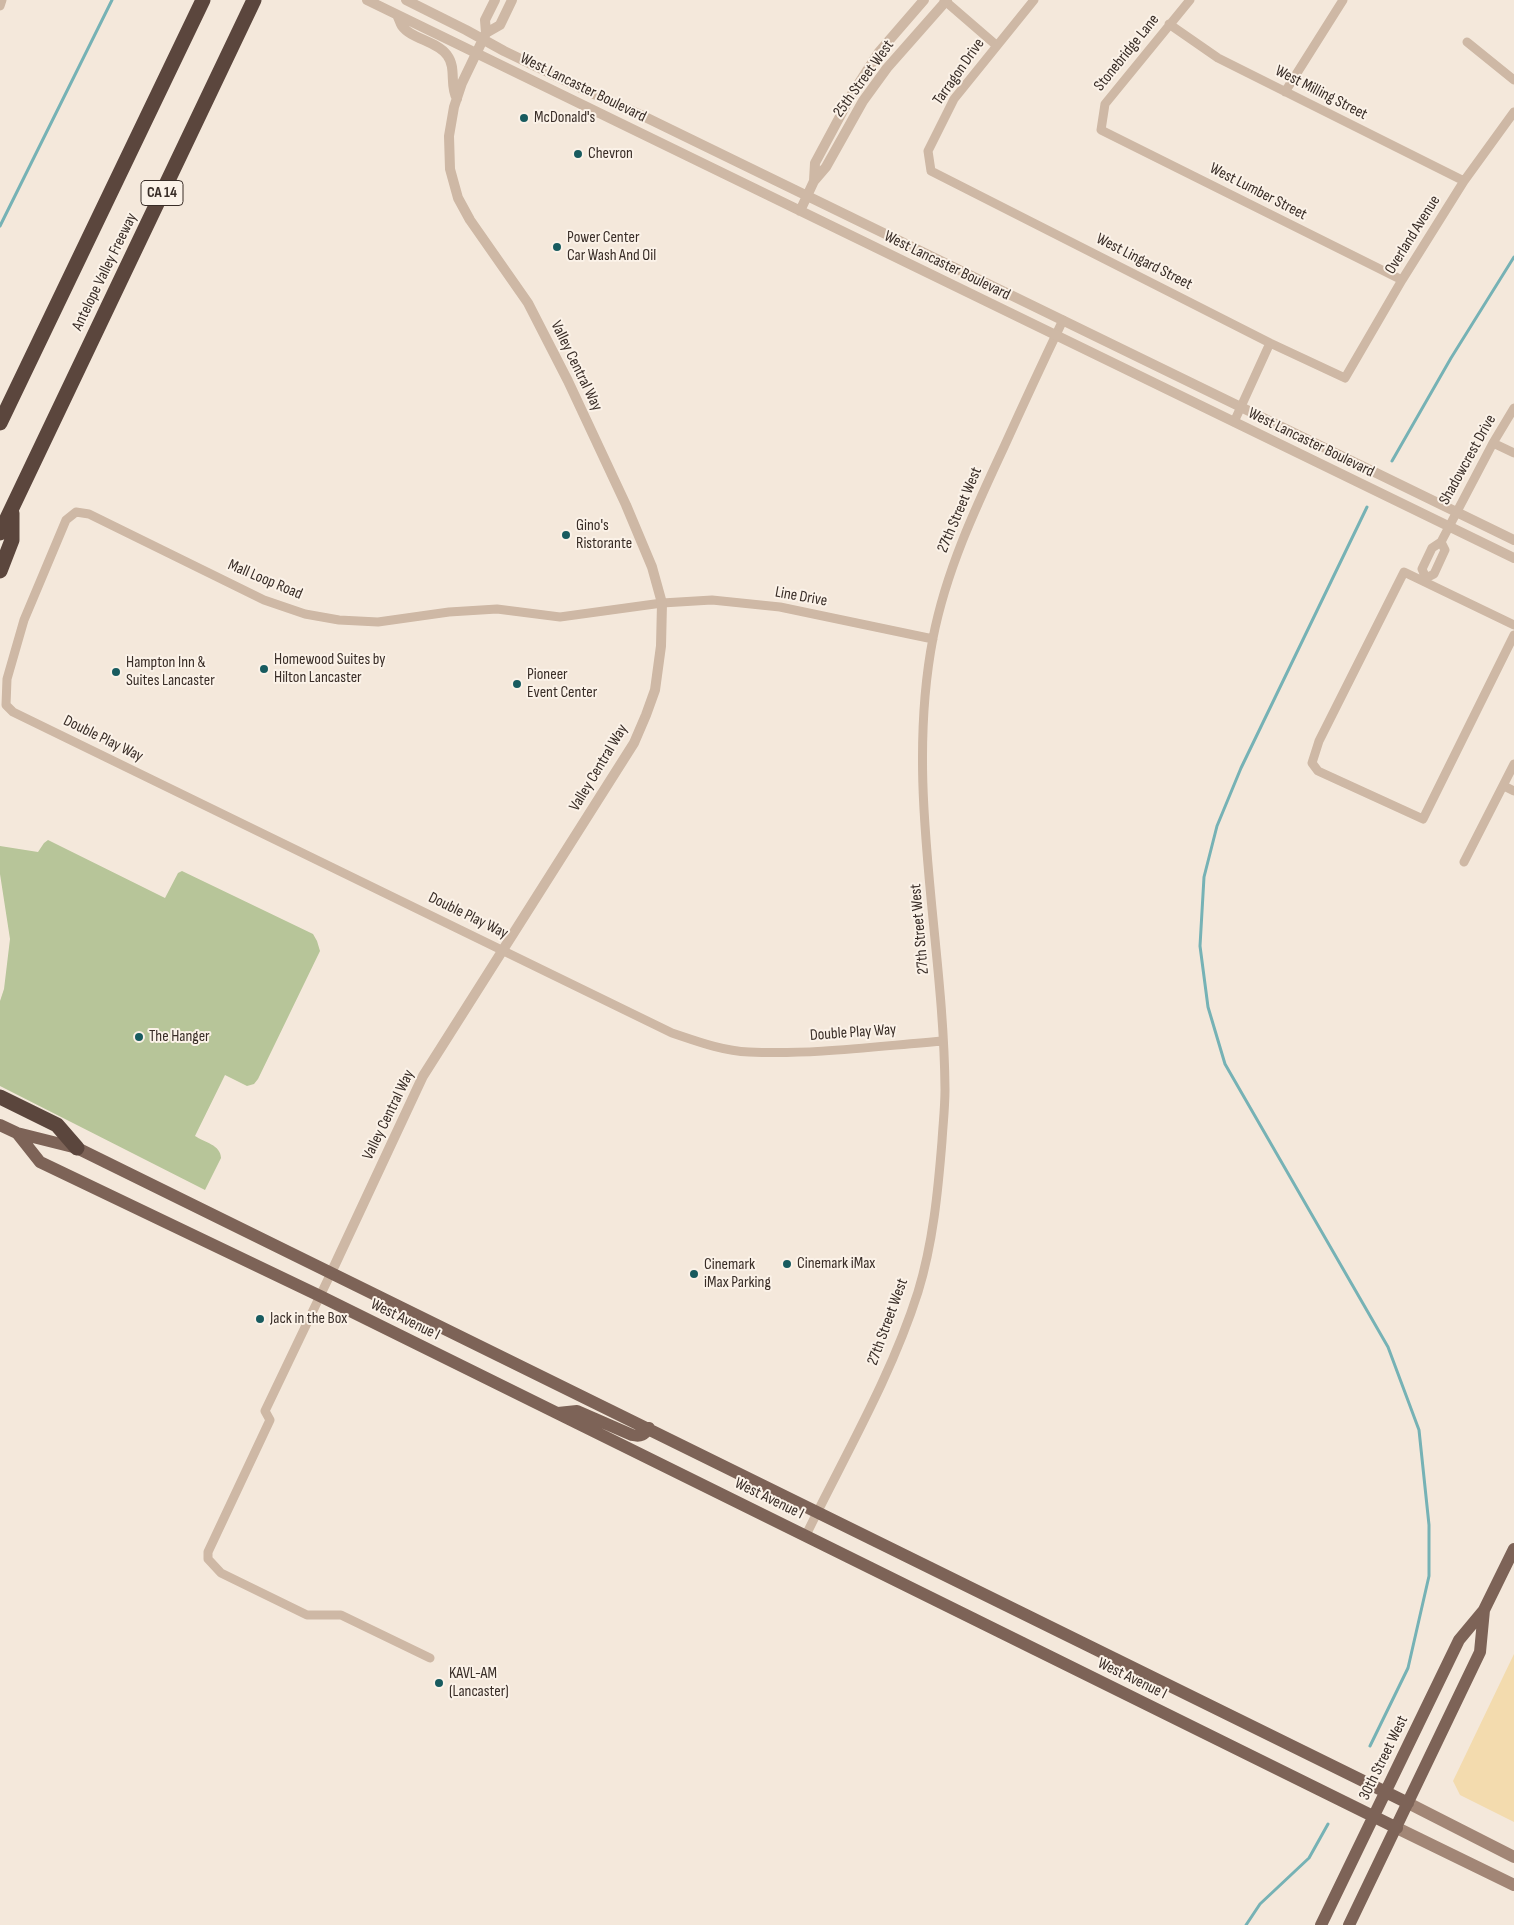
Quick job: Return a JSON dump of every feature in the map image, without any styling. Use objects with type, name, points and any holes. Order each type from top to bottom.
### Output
[{"type":"highway","name":"Antelope Valley Freeway","points":[[0,423],[203,0]]},
{"type":"highway","name":"Antelope Valley Freeway","points":[[0,533],[254,0]]},
{"type":"highway","points":[[0,571],[12,540],[12,508]]},
{"type":"highway","points":[[0,1097],[57,1125],[77,1148]]},
{"type":"main road","name":"West Avenue I","points":[[0,1125],[17,1133],[77,1148],[649,1428],[1514,1856]]},
{"type":"main road","name":"West Avenue I","points":[[17,1133],[40,1162],[320,1296],[1514,1885]]},
{"type":"main road","points":[[558,1413],[578,1411],[632,1435],[640,1436],[645,1434],[649,1428]]},
{"type":"main road","name":"30th Street West","points":[[1321,1925],[1460,1640],[1484,1610],[1514,1549]]},
{"type":"main road","name":"30th Street West","points":[[1349,1925],[1480,1652],[1484,1610]]},
{"type":"street","points":[[0,6],[2,0]]},
{"type":"street","name":"West Lancaster Boulevard","points":[[367,0],[1514,558]]},
{"type":"street","name":"West Lancaster Boulevard","points":[[406,0],[466,30],[484,36],[587,91],[642,115],[1514,540]]},
{"type":"street","name":"Valley Central Way","points":[[331,1273],[423,1076],[634,743],[654,690],[660,646],[662,603],[652,567],[626,505],[568,381],[528,303],[470,220],[458,198],[450,170],[449,136],[456,99],[484,36],[485,20],[495,0]]},
{"type":"street","name":"Valley Central Way","points":[[484,36],[500,25],[512,0]]},
{"type":"street","name":"25th Street West","points":[[814,181],[815,163],[847,102],[879,52],[924,0]]},
{"type":"street","points":[[945,0],[996,45]]},
{"type":"street","name":"25th Street West","points":[[800,211],[814,181],[826,167],[863,101],[887,68],[945,0]]},
{"type":"street","name":"Tarragon Drive","points":[[932,171],[928,151],[954,100],[996,45],[1034,0]]},
{"type":"street","name":"Stonebridge Lane","points":[[1101,130],[1105,104],[1190,0]]},
{"type":"street","points":[[1285,92],[1344,0]]},
{"type":"street","points":[[397,15],[402,26],[440,48],[448,56],[453,66],[452,86],[456,99]]},
{"type":"street","name":"West Milling Street","points":[[1169,24],[1218,58],[1464,181]]},
{"type":"street","points":[[1467,42],[1514,80]]},
{"type":"street","name":"Overland Avenue","points":[[1345,378],[1402,280],[1464,181],[1514,112]]},
{"type":"street","name":"West Lumber Street","points":[[1101,130],[1402,280]]},
{"type":"street","name":"West Lingard Street","points":[[932,171],[1270,343],[1345,378]]},
{"type":"street","name":"27th Street West","points":[[806,1535],[893,1358],[918,1290],[934,1221],[940,1171],[945,1092],[940,985],[922,782],[923,710],[933,638],[948,578],[969,522],[1063,320]]},
{"type":"street","points":[[1234,422],[1270,343]]},
{"type":"street","name":"Shadowcrest Drive","points":[[1425,580],[1422,570],[1432,548],[1441,542],[1493,443],[1514,408]]},
{"type":"street","points":[[1493,443],[1514,453]]},
{"type":"street","name":"Mall Loop Road","points":[[6,705],[7,679],[24,620],[66,520],[76,512],[89,514],[264,600],[305,614],[339,620],[378,622],[448,612],[496,610],[560,617],[662,603]]},
{"type":"street","points":[[1514,625],[1425,580],[1404,572],[1319,741],[1312,763],[1318,771],[1423,819],[1514,636]]},
{"type":"street","name":"Line Drive","points":[[662,603],[712,600],[780,607],[933,638]]},
{"type":"street","name":"Double Play Way","points":[[6,705],[22,717],[672,1033],[707,1045],[748,1052],[811,1051],[943,1042]]},
{"type":"street","points":[[1464,862],[1514,764]]},
{"type":"street","points":[[1504,786],[1514,791]]},
{"type":"street","points":[[331,1273],[265,1411],[270,1420],[208,1552],[208,1560],[221,1573],[307,1614],[341,1615],[430,1658]]},
{"type":"green space","name":"The Hanger","points":[[48,840],[165,898],[178,873],[182,871],[313,934],[317,941],[320,951],[258,1079],[254,1084],[247,1086],[225,1075],[195,1136],[215,1147],[221,1158],[205,1190],[0,1086],[0,1001],[4,989],[10,939],[0,874],[0,846],[38,852]]},
{"type":"sand","points":[[1514,1654],[1514,1822],[1460,1795],[1453,1781]]},
{"type":"waterway","points":[[0,226],[112,0]]},
{"type":"waterway","points":[[1392,461],[1451,358],[1514,257]]},
{"type":"waterway","points":[[1367,507],[1241,768],[1217,826],[1204,877],[1200,946],[1208,1007],[1225,1064],[1388,1347],[1419,1430],[1429,1525],[1429,1576],[1408,1668],[1370,1746]]},
{"type":"waterway","points":[[1246,1925],[1260,1904],[1309,1858],[1328,1824]]},
{"type":"place","name":"McDonald's","points":[[524,118]]},
{"type":"place","name":"Chevron","points":[[578,154]]},
{"type":"place","name":"Power Center Car Wash And Oil","points":[[557,247]]},
{"type":"place","name":"Gino's Ristorante","points":[[566,535]]},
{"type":"place","name":"Homewood Suites by Hilton Lancaster","points":[[264,669]]},
{"type":"place","name":"Hampton Inn & Suites Lancaster","points":[[116,672]]},
{"type":"place","name":"Pioneer Event Center","points":[[517,684]]},
{"type":"place","name":"The Hanger","points":[[139,1037]]},
{"type":"place","name":"Cinemark iMax","points":[[787,1264]]},
{"type":"place","name":"Cinemark iMax Parking","points":[[694,1274]]},
{"type":"place","name":"Jack in the Box","points":[[260,1319]]},
{"type":"place","name":"KAVL-AM (Lancaster)","points":[[439,1683]]}]
